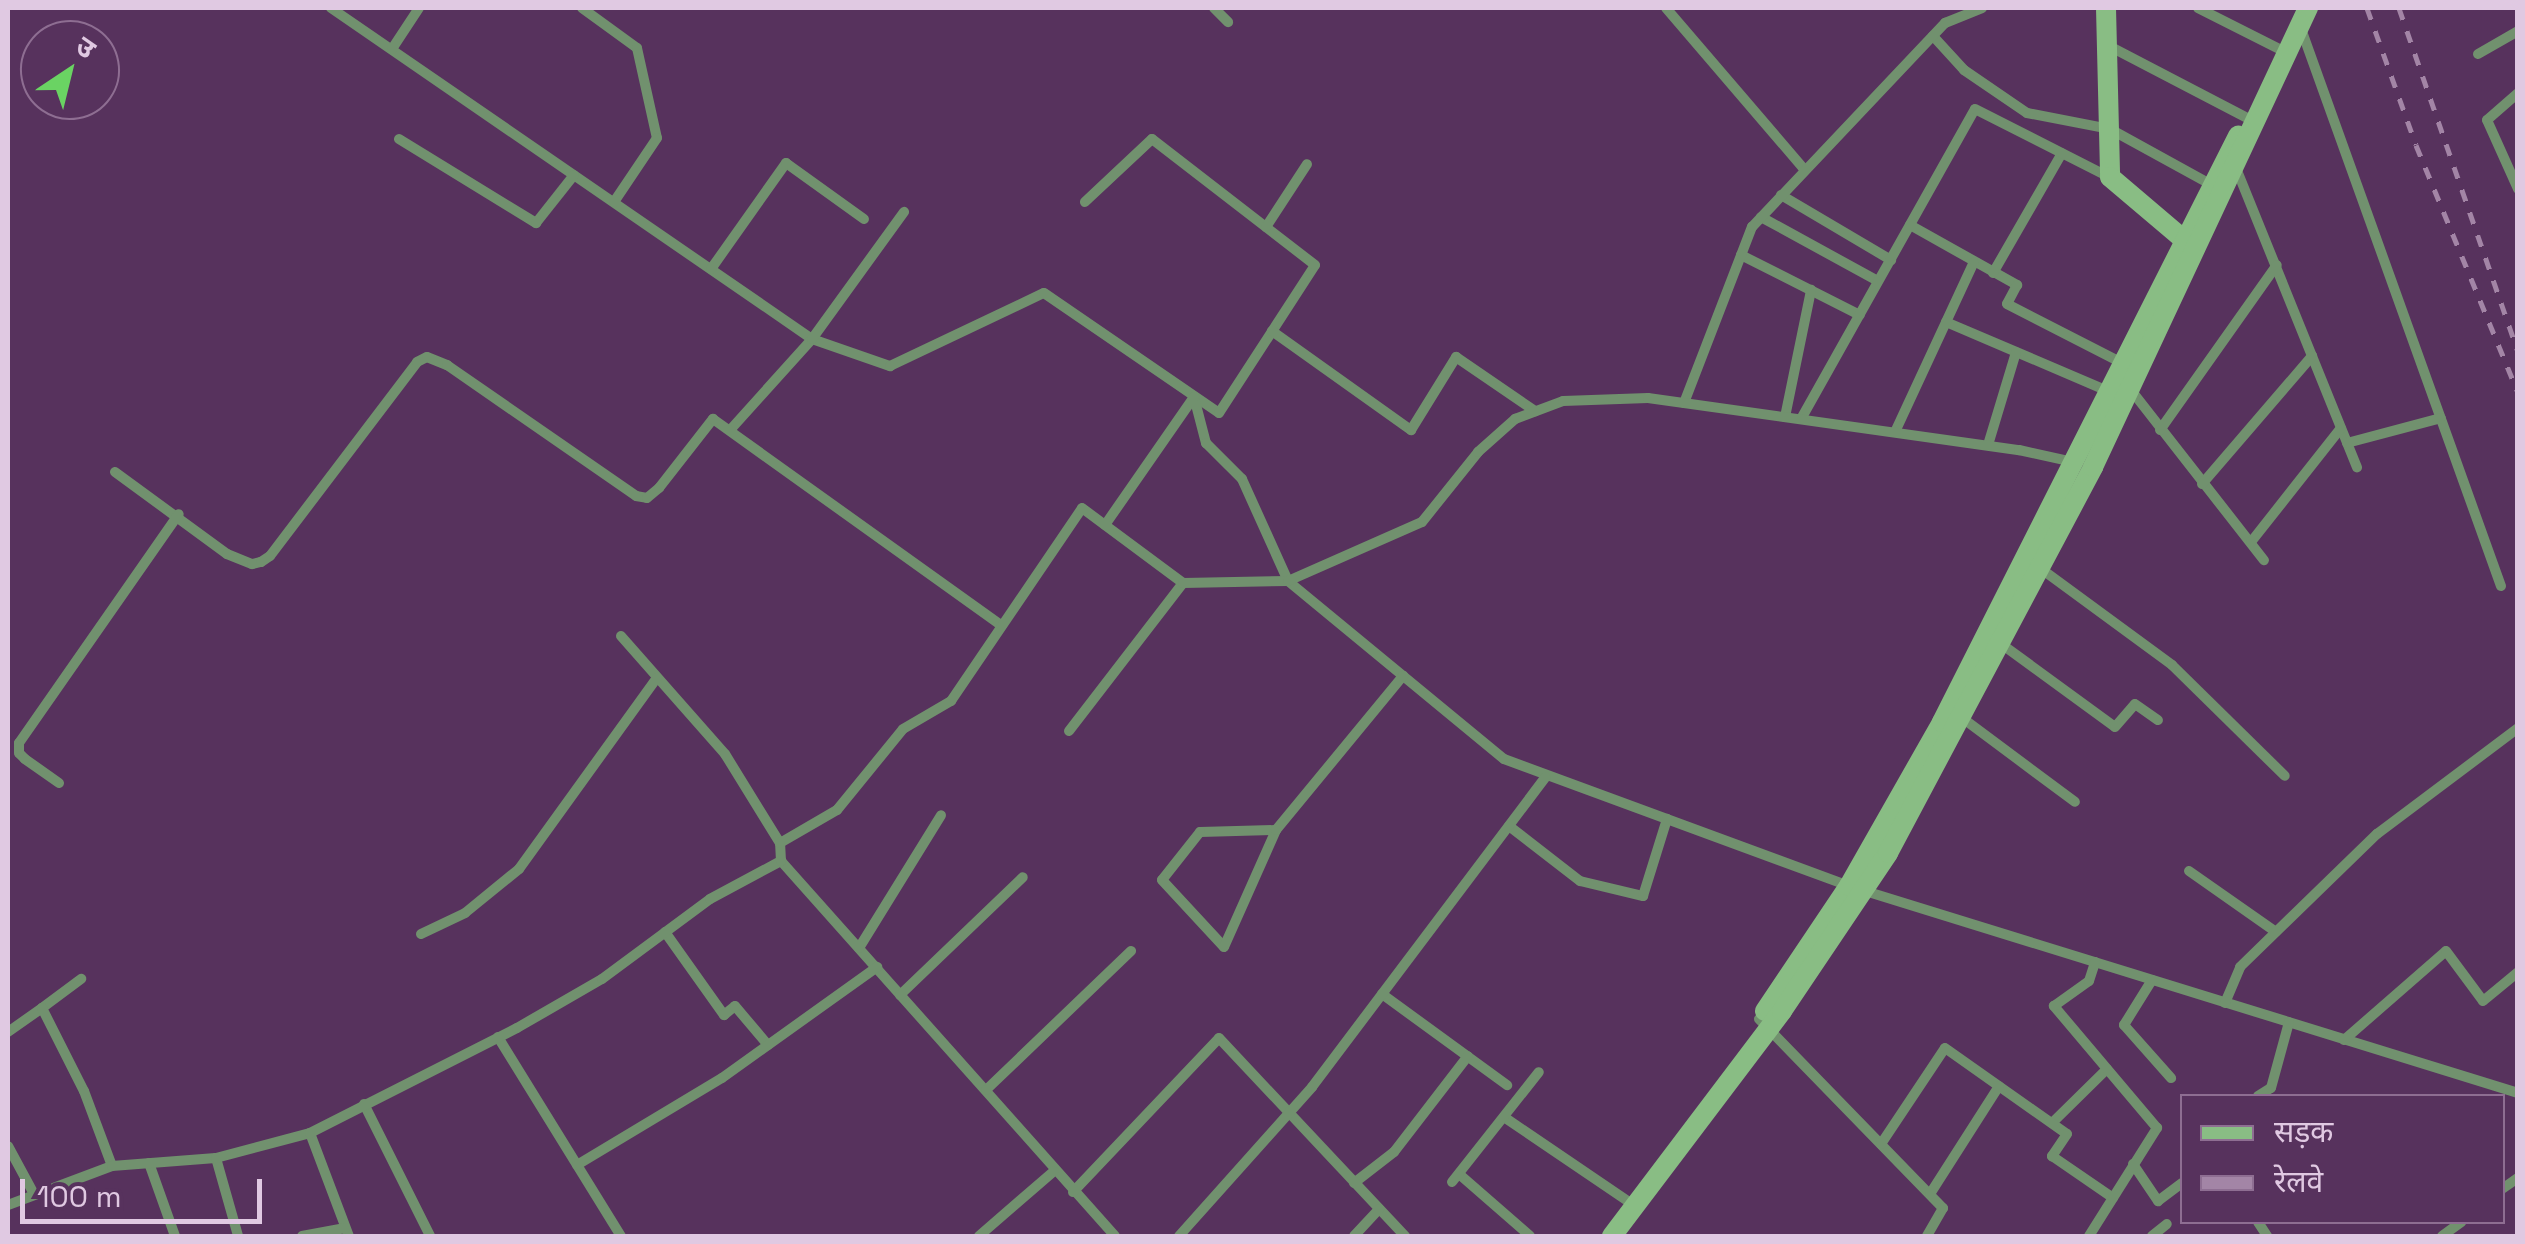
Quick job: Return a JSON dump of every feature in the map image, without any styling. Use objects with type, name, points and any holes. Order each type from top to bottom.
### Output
[{"type":"main road","points":[[2106,8],[2110,177],[2190,246]]},
{"type":"main road","points":[[2121,391],[2125,364],[2236,168],[2304,16]]},
{"type":"main road","points":[[1857,888],[1942,722],[2034,563],[2085,465],[2190,246],[2212,185],[2285,57]]},
{"type":"main road","points":[[1612,1236],[1857,888],[1961,716],[2000,643],[2034,563]]},
{"type":"main road","points":[[1598,1236],[1764,1024]]},
{"type":"street","points":[[331,8],[812,339],[890,366],[1044,294],[1218,413],[1316,265],[1152,139],[1084,202]]},
{"type":"street","points":[[392,49],[418,8]]},
{"type":"street","points":[[582,8],[637,48],[657,138],[614,202]]},
{"type":"street","points":[[1214,8],[1228,22]]},
{"type":"street","points":[[1666,8],[1804,169]]},
{"type":"street","points":[[1684,403],[1752,227],[1945,22],[1982,8]]},
{"type":"street","points":[[2198,8],[2285,57]]},
{"type":"street","points":[[2304,16],[2501,586]]},
{"type":"street","points":[[2478,54],[2518,31]]},
{"type":"street","points":[[1933,36],[1964,70],[2027,113],[2110,130],[2212,185]]},
{"type":"street","points":[[2109,46],[2249,119]]},
{"type":"street","points":[[2518,93],[2487,120],[2518,190]]},
{"type":"street","points":[[1801,419],[1975,109],[2110,177]]},
{"type":"street","points":[[399,139],[536,223],[574,174]]},
{"type":"street","points":[[1993,273],[2062,153]]},
{"type":"street","points":[[710,269],[786,163],[864,219]]},
{"type":"street","points":[[1266,227],[1307,164]]},
{"type":"street","points":[[2236,168],[2357,468]]},
{"type":"street","points":[[1781,195],[1890,260]]},
{"type":"street","points":[[731,429],[812,339],[904,212]]},
{"type":"street","points":[[1761,217],[1878,282]]},
{"type":"street","points":[[1910,225],[2016,285],[2007,304],[2125,364]]},
{"type":"street","points":[[1741,255],[1860,315]]},
{"type":"street","points":[[1895,432],[1974,262]]},
{"type":"street","points":[[2160,430],[2277,265]]},
{"type":"street","points":[[1785,417],[1811,290]]},
{"type":"street","points":[[1946,322],[2121,391],[2160,430],[2264,560]]},
{"type":"street","points":[[1272,332],[1412,430],[1456,356],[1535,411]]},
{"type":"street","points":[[1988,446],[2016,352]]},
{"type":"street","points":[[2202,484],[2312,356]]},
{"type":"street","points":[[116,472],[179,514],[227,554],[252,564],[260,562],[270,556],[417,362],[427,357],[447,364],[636,496],[647,498],[659,488],[713,418],[1002,626]]},
{"type":"street","points":[[1105,525],[1194,397]]},
{"type":"street","points":[[1194,397],[1206,443],[1242,478],[1288,581],[1504,760],[1857,888],[2518,1093]]},
{"type":"street","points":[[780,843],[837,810],[903,729],[951,701],[1082,508],[1183,582],[1288,581],[1422,522],[1478,452],[1515,419],[1563,401],[1648,398],[1988,446],[2085,465]]},
{"type":"street","points":[[2347,443],[2440,418]]},
{"type":"street","points":[[2250,542],[2341,428]]},
{"type":"street","points":[[60,784],[18,752],[19,743],[179,514]]},
{"type":"street","points":[[2034,563],[2172,665],[2284,776]]},
{"type":"street","points":[[1069,731],[1183,582]]},
{"type":"street","points":[[620,636],[726,754],[780,843],[781,860],[1115,1236]]},
{"type":"street","points":[[2000,643],[2114,727],[2135,704],[2158,720]]},
{"type":"street","points":[[1276,830],[1200,832],[1162,880],[1224,947],[1276,830],[1403,676]]},
{"type":"street","points":[[421,934],[465,912],[519,869],[657,678]]},
{"type":"street","points":[[1961,716],[2075,802]]},
{"type":"street","points":[[2224,1002],[2240,967],[2376,834],[2518,728]]},
{"type":"street","points":[[1179,1236],[1288,1113],[1546,778]]},
{"type":"street","points":[[859,948],[941,815]]},
{"type":"street","points":[[1509,826],[1580,881],[1643,896],[1667,819]]},
{"type":"street","points":[[8,1206],[112,1166],[216,1158],[310,1133],[602,979],[710,899],[781,860]]},
{"type":"street","points":[[2189,870],[2276,932]]},
{"type":"street","points":[[900,995],[1022,877]]},
{"type":"street","points":[[665,932],[724,1015],[735,1006],[768,1045]]},
{"type":"street","points":[[986,1090],[1130,951]]},
{"type":"street","points":[[2344,1040],[2446,951],[2484,1001],[2518,972]]},
{"type":"street","points":[[2089,1236],[2157,1128],[2054,1006],[2089,982],[2095,962]]},
{"type":"street","points":[[577,1165],[768,1045],[877,967]]},
{"type":"street","points":[[8,1032],[81,979]]},
{"type":"street","points":[[2152,980],[2124,1025],[2171,1078]]},
{"type":"street","points":[[1382,994],[1507,1085]]},
{"type":"street","points":[[42,1008],[84,1090],[112,1166]]},
{"type":"street","points":[[2262,1094],[2272,1088],[2289,1022]]},
{"type":"street","points":[[1764,1024],[1944,1208],[1927,1236]]},
{"type":"street","points":[[498,1037],[620,1236]]},
{"type":"street","points":[[1073,1192],[1219,1038],[1405,1236]]},
{"type":"street","points":[[1881,1144],[1945,1048],[2067,1134],[2052,1156],[2113,1198]]},
{"type":"street","points":[[1354,1183],[1394,1152],[1468,1056]]},
{"type":"street","points":[[2052,1123],[2107,1069]]},
{"type":"street","points":[[1530,1236],[1455,1178],[1539,1072]]},
{"type":"street","points":[[1930,1194],[1998,1086]]},
{"type":"street","points":[[364,1104],[430,1236]]},
{"type":"street","points":[[1504,1117],[1626,1200]]},
{"type":"street","points":[[302,1236],[347,1232],[310,1133]]},
{"type":"street","points":[[8,1146],[34,1194]]},
{"type":"street","points":[[216,1158],[238,1236]]},
{"type":"street","points":[[149,1163],[175,1236]]},
{"type":"street","points":[[2134,1164],[2158,1200],[2180,1184]]},
{"type":"street","points":[[979,1236],[1054,1171]]},
{"type":"street","points":[[1354,1236],[1379,1209]]},
{"type":"street","points":[[2152,1236],[2167,1224]]},
{"type":"railway","points":[[2367,8],[2416,145],[2518,393]]},
{"type":"railway","points":[[2399,8],[2518,352]]}]
